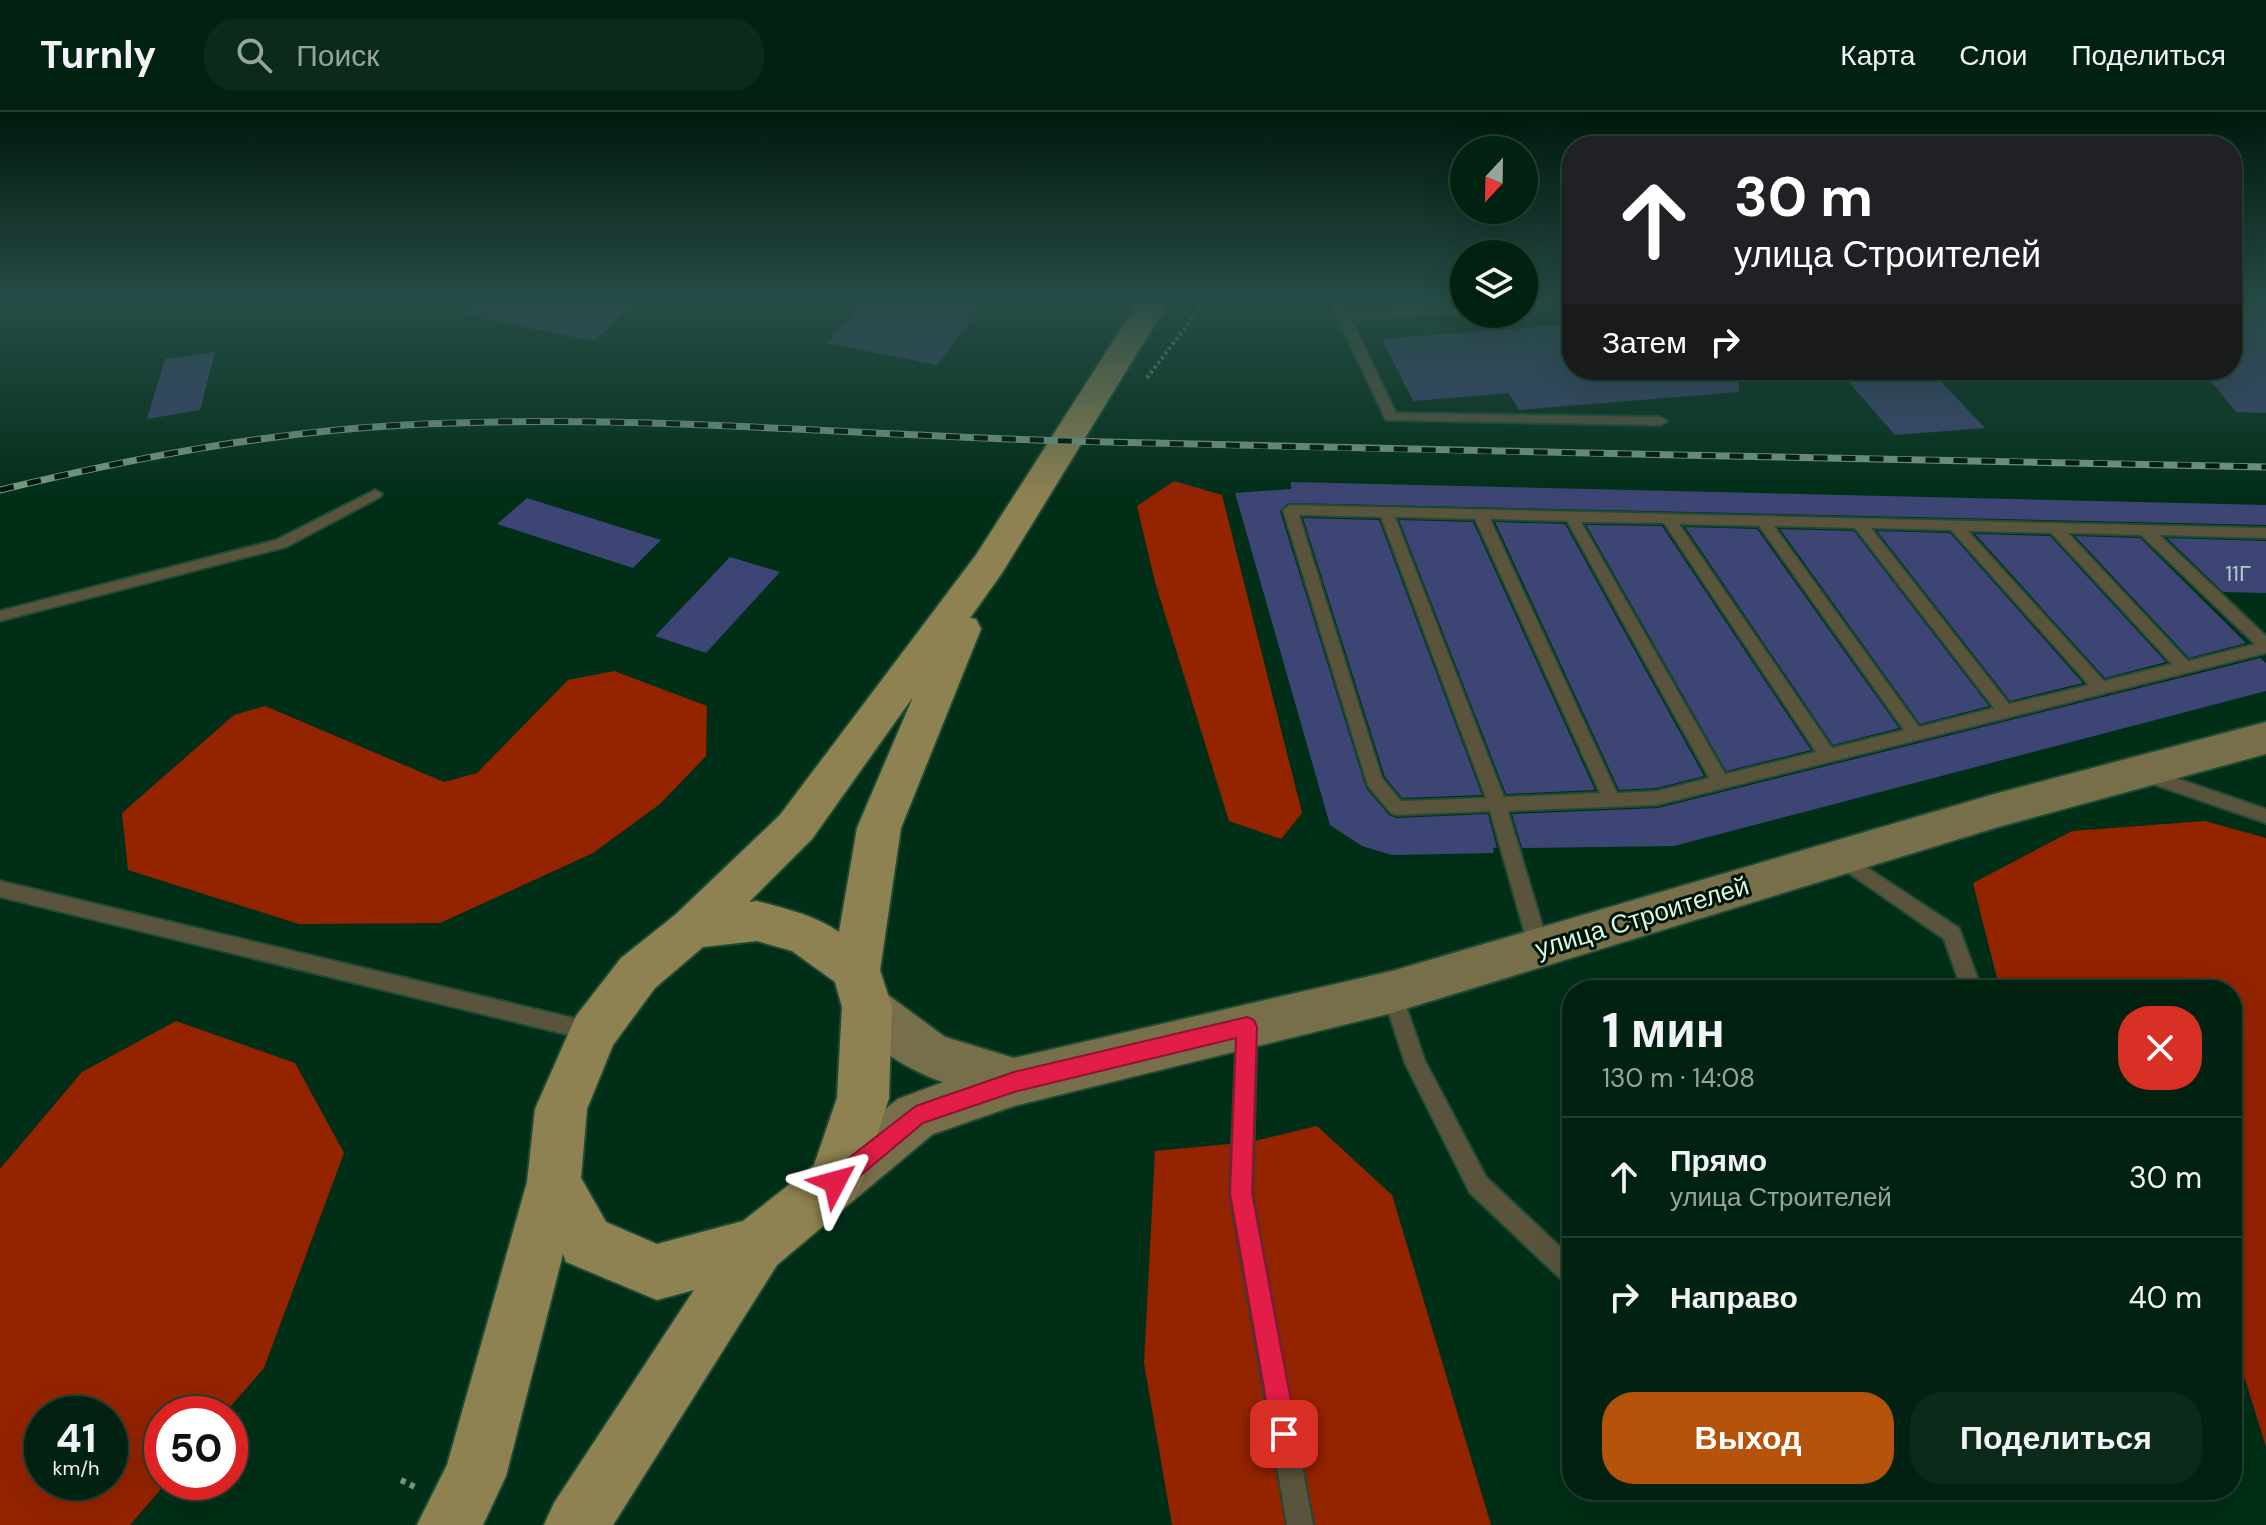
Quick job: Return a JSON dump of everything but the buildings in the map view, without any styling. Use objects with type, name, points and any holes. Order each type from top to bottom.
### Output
[{"type":"main road","points":[[449,1525],[475,1476],[554,1182],[561,1109],[594,1032],[638,973],[692,929],[796,827],[989,564],[1113,367]]},
{"type":"main road","points":[[576,1525],[757,1245],[835,1182],[863,1098],[862,988],[879,828],[989,564]]},
{"type":"main road","name":"улица Строителей","points":[[835,1182],[916,1116],[1014,1082],[1392,992],[1840,857],[2266,738]]},
{"type":"main road","points":[[692,929],[757,921],[806,935],[930,1055],[1014,1082]]},
{"type":"main road","points":[[554,1182],[586,1242],[657,1272],[757,1245]]},
{"type":"lane","points":[[1367,367],[1391,417],[1660,421]]},
{"type":"lane","points":[[0,616],[281,544],[375,494]]},
{"type":"lane","points":[[2266,533],[1290,510],[1374,781],[1397,808],[1657,798],[2266,646]]},
{"type":"lane","points":[[1386,512],[1497,803],[1539,948]]},
{"type":"lane","points":[[1480,514],[1612,801]]},
{"type":"lane","points":[[1571,516],[1721,784]]},
{"type":"lane","points":[[1668,518],[1829,757]]},
{"type":"lane","points":[[1762,520],[1916,735]]},
{"type":"lane","points":[[1858,522],[2006,712]]},
{"type":"lane","points":[[1954,524],[2101,688]]},
{"type":"lane","points":[[2053,526],[2184,667]]},
{"type":"lane","points":[[2143,528],[2266,646]]},
{"type":"lane","points":[[2137,772],[2266,816]]},
{"type":"lane","points":[[1840,857],[1952,934],[1968,980]]},
{"type":"lane","points":[[0,889],[594,1032]]},
{"type":"lane","points":[[1392,992],[1415,1063],[1478,1185],[1562,1265]]},
{"type":"lane","points":[[1247,1027],[1241,1193],[1300,1525]]},
{"type":"shaded area","points":[[1174,481],[1222,495],[1302,813],[1281,839],[1229,821],[1155,582],[1137,506]]},
{"type":"shaded area","points":[[614,671],[707,706],[706,756],[660,804],[593,853],[440,923],[299,924],[128,870],[122,813],[234,715],[265,706],[444,782],[477,773],[568,680]]},
{"type":"shaded area","points":[[2205,821],[2266,838],[2266,1447],[2242,1369],[2242,980],[1997,980],[1973,883],[2072,831]]},
{"type":"shaded area","points":[[176,1021],[295,1063],[344,1153],[264,1368],[240,1396],[144,1396],[144,1500],[152,1500],[130,1525],[0,1525],[0,1169],[82,1072]]},
{"type":"shaded area","points":[[1317,1126],[1392,1195],[1491,1525],[1172,1525],[1144,1363],[1155,1151],[1250,1142]]},
{"type":"railway","points":[[0,490],[150,457],[252,440],[354,428],[488,422],[654,423],[1217,445],[2266,467]]},
{"type":"route","points":[[835,1182],[916,1116],[1014,1082],[1247,1027],[1241,1193],[1284,1434]]}]
